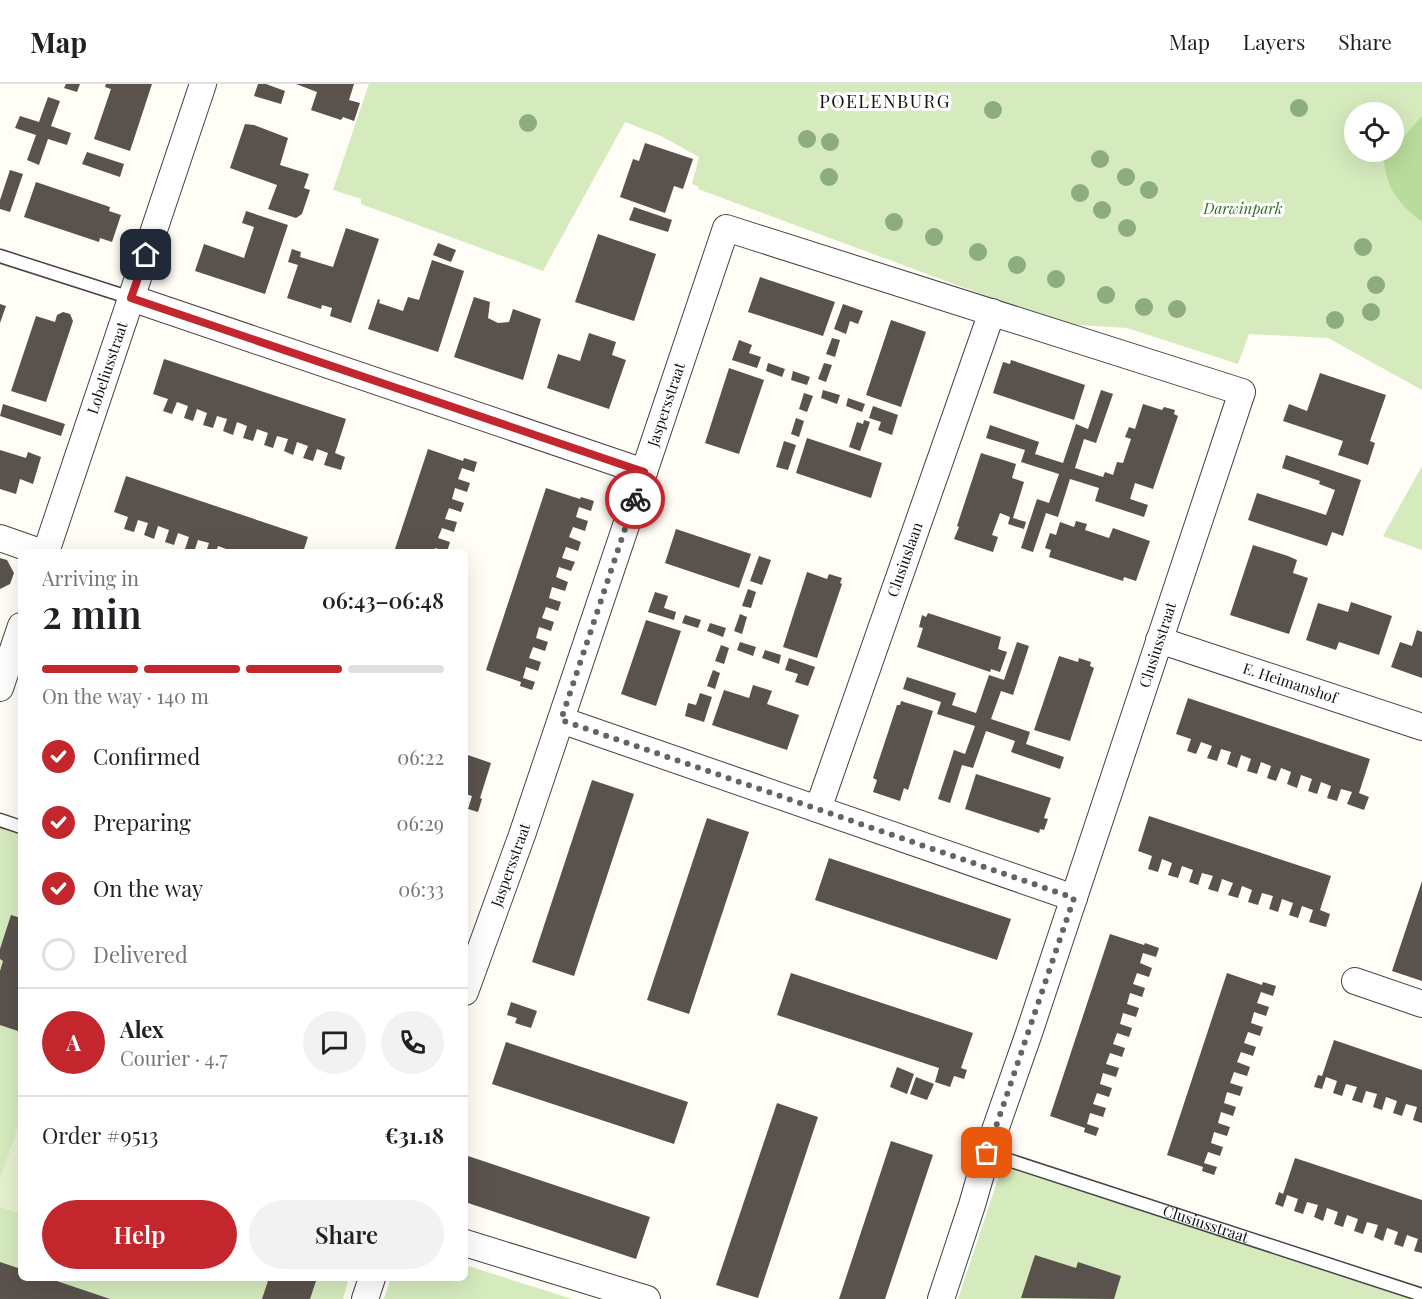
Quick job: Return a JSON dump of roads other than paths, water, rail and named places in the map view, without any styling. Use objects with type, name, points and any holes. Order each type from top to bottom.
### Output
[{"type":"street","name":"Lobeliusstraat","points":[[47,549],[203,84]]},
{"type":"street","name":"Jaspersstraat","points":[[468,977],[522,835],[726,228],[992,312]]},
{"type":"street","points":[[131,298],[644,472]]},
{"type":"street","name":"Clusiusstraat","points":[[941,1299],[987,1153],[1242,392],[992,312]]},
{"type":"street","name":"Clusiuslaan","points":[[818,809],[992,312]]},
{"type":"street","points":[[0,538],[31,549]]},
{"type":"street","points":[[0,688],[18,635]]},
{"type":"street","name":"E. Heimanshof","points":[[1159,640],[1422,727]]},
{"type":"street","points":[[561,720],[1074,898]]},
{"type":"street","points":[[1355,981],[1422,1004]]},
{"type":"street","points":[[468,1244],[646,1299]]},
{"type":"street","points":[[365,1299],[371,1281]]},
{"type":"lane","points":[[0,256],[131,298]]},
{"type":"lane","points":[[0,820],[18,826]]},
{"type":"lane","name":"Clusiusstraat","points":[[987,1153],[1422,1296]]},
{"type":"district","name":"POELENBURG","points":[[885,102]]},
{"type":"park label","name":"Darwinpark","points":[[1243,209]]}]
